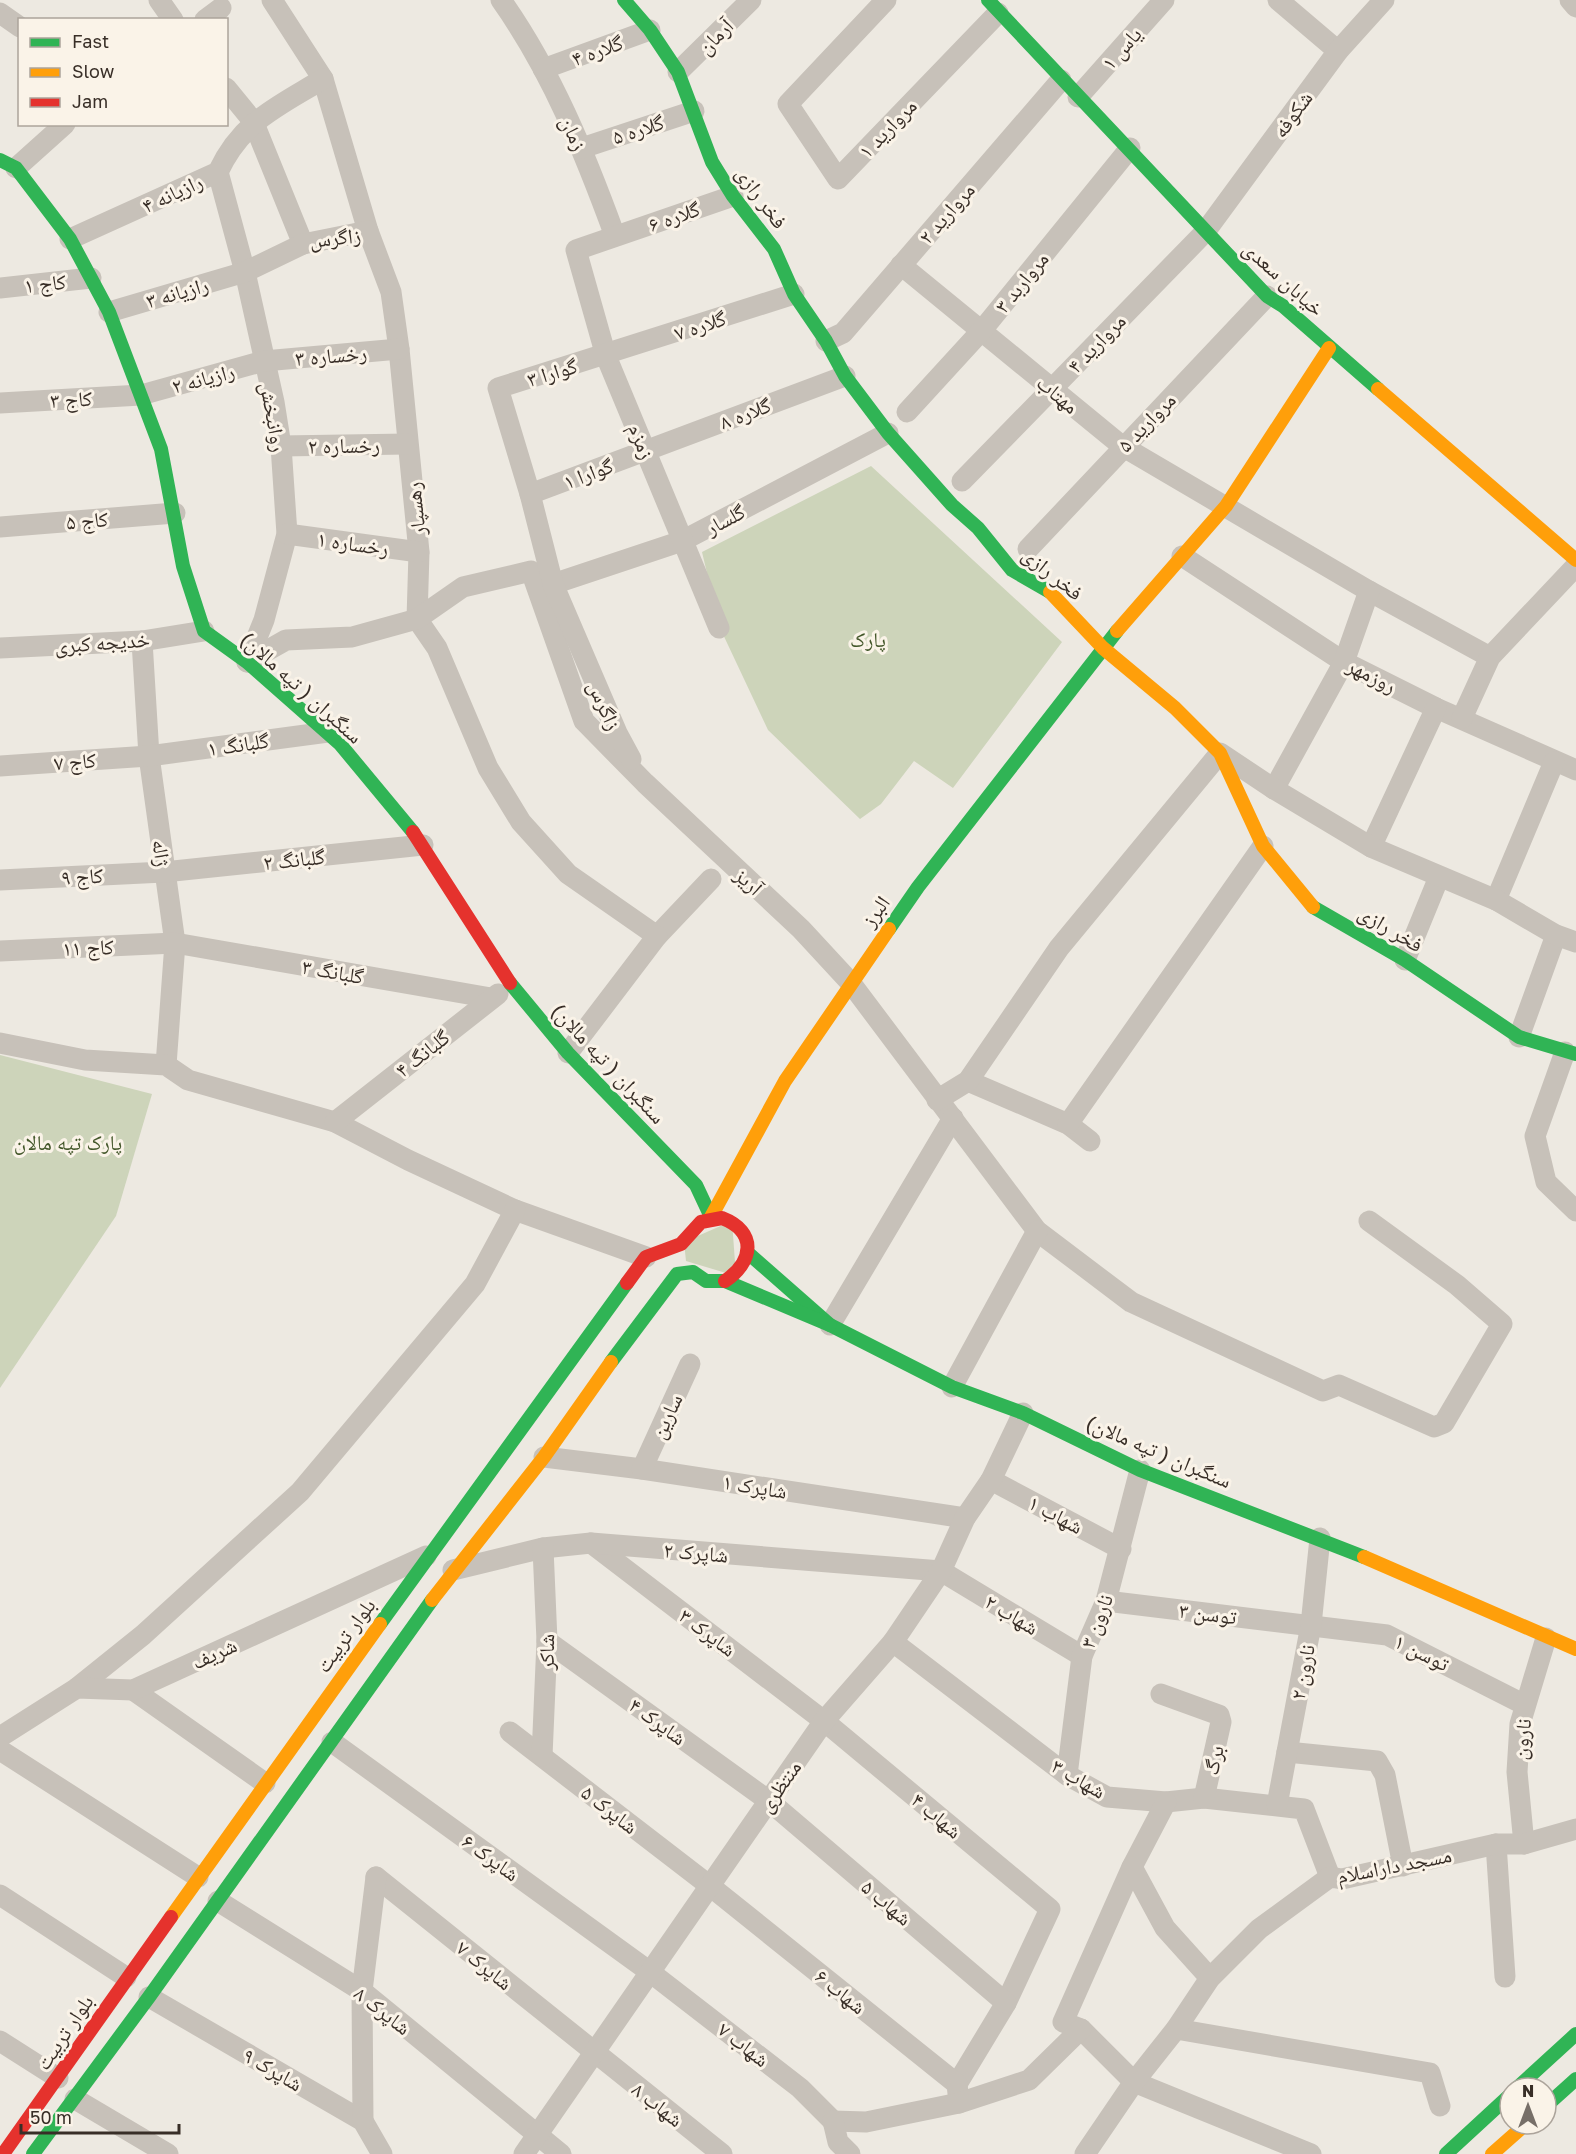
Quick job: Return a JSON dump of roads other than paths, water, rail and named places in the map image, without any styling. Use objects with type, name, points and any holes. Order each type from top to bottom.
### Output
[{"type":"street","points":[[159,0],[172,18]]},
{"type":"street","points":[[272,0],[323,79],[368,231]]},
{"type":"street","name":"زمان","points":[[501,0],[524,33],[582,148],[615,237]]},
{"type":"street","name":"فخر رازی","points":[[624,0],[650,30],[678,72],[712,162],[733,196],[774,249],[794,294],[826,341],[845,376],[888,433],[952,505],[978,528],[1012,570],[1054,595],[1103,648],[1175,708],[1220,753],[1263,846],[1313,907],[1405,960],[1519,1037],[1570,1053]]},
{"type":"street","name":"آرمان","points":[[678,72],[751,0]]},
{"type":"street","name":"مروارید ۱","points":[[886,0],[788,104],[838,179],[993,6]]},
{"type":"street","name":"یاس ۱","points":[[1078,97],[1164,0]]},
{"type":"street","points":[[1278,0],[1338,51]]},
{"type":"street","name":"شکوفه","points":[[1205,232],[1338,51],[1384,0]]},
{"type":"street","points":[[1570,0],[1576,7]]},
{"type":"street","name":"خیابان سعدی","points":[[993,6],[1061,80],[1130,148],[1266,296],[1283,306],[1576,560]]},
{"type":"street","points":[[0,13],[18,26]]},
{"type":"street","name":"گلاره ۴","points":[[543,69],[650,30]]},
{"type":"street","name":"رازیانه ۴","points":[[70,239],[218,172],[231,148],[253,121],[323,79]]},
{"type":"street","name":"مروارید ۲","points":[[826,341],[843,333],[1061,80]]},
{"type":"street","name":"زاگرس","points":[[228,90],[253,121],[303,244],[368,231],[391,292],[405,400]]},
{"type":"street","name":"گلاره ۵","points":[[582,148],[694,111]]},
{"type":"street","points":[[62,126],[8,164],[70,239],[109,312],[161,449],[175,513],[183,566],[204,631]]},
{"type":"street","name":"مرواربد ۳","points":[[907,412],[983,329],[1130,148]]},
{"type":"street","name":"روانبخش","points":[[218,172],[245,272],[281,446],[287,534],[264,620],[247,662]]},
{"type":"street","name":"گلاره ۶","points":[[615,237],[733,196]]},
{"type":"street","name":"مروارید ۴","points":[[962,481],[1205,232]]},
{"type":"street","name":"زمزم","points":[[615,237],[576,250],[606,356],[719,628]]},
{"type":"street","name":"رازیانه ۳","points":[[109,312],[245,272],[303,244]]},
{"type":"street","name":"مهتاب","points":[[901,265],[983,329],[1051,389],[1122,446],[1369,591],[1490,657]]},
{"type":"street","name":"کاج ۱","points":[[0,288],[91,278]]},
{"type":"street","name":"گلاره ۷","points":[[606,356],[794,294]]},
{"type":"street","name":"مروارید ۵","points":[[1028,549],[1122,446],[1266,296]]},
{"type":"street","name":"البرز","points":[[711,1217],[785,1081],[850,982],[918,887],[1103,648],[1226,506],[1329,348]]},
{"type":"street","name":"رخساره ۳","points":[[264,361],[399,350]]},
{"type":"street","name":"گوارا ۳","points":[[498,388],[606,356]]},
{"type":"street","name":"رازیانه ۲","points":[[141,395],[264,361]]},
{"type":"street","name":"گلاره ۸","points":[[646,451],[845,376]]},
{"type":"street","name":"زاگرس","points":[[498,388],[530,494],[553,584],[617,733],[645,783]]},
{"type":"street","name":"کاج ۳","points":[[0,402],[141,395]]},
{"type":"street","name":"رهسپار","points":[[405,400],[407,444],[419,552],[417,619]]},
{"type":"street","name":"گلسار","points":[[553,584],[682,541],[888,433]]},
{"type":"street","name":"رخساره ۲","points":[[281,446],[407,444]]},
{"type":"street","name":"گوارا ۱","points":[[530,494],[646,451]]},
{"type":"street","name":"کاج ۵","points":[[0,527],[175,513]]},
{"type":"street","name":"رخساره ۱","points":[[287,534],[419,552]]},
{"type":"street","name":"روزمهر","points":[[1182,556],[1344,662],[1436,708],[1576,770]]},
{"type":"street","points":[[1462,718],[1490,657],[1576,566]]},
{"type":"street","name":"زاگرس","points":[[417,619],[463,587],[531,571],[584,721],[645,783]]},
{"type":"street","points":[[1274,789],[1344,662],[1369,591]]},
{"type":"street","points":[[247,662],[286,640],[352,637],[417,619],[437,648],[488,768],[521,822],[568,874],[657,936]]},
{"type":"street","name":"خدیجه کبری","points":[[0,648],[142,641],[204,631]]},
{"type":"street","name":"سنگبران ( تپه مالان)","points":[[204,631],[247,662],[328,732],[423,845],[512,987],[568,1053],[696,1185],[711,1217]]},
{"type":"street","name":"ژاله","points":[[142,641],[149,756],[175,944],[165,1065]]},
{"type":"street","points":[[1371,847],[1436,708]]},
{"type":"street","name":"گلبانگ ۱","points":[[149,756],[328,732]]},
{"type":"street","points":[[937,1100],[968,1081],[1059,948],[1220,753],[1274,789],[1371,847],[1496,900],[1556,935],[1576,942]]},
{"type":"street","name":"کاج ۷","points":[[0,766],[149,756]]},
{"type":"street","points":[[1496,900],[1554,762]]},
{"type":"street","name":"آریز","points":[[645,783],[801,929],[850,982],[1037,1231],[1131,1302],[1323,1391],[1339,1385],[1434,1427],[1438,1426],[1444,1423],[1502,1324],[1457,1285],[1369,1221]]},
{"type":"street","name":"گلبانگ ۲","points":[[164,872],[423,845]]},
{"type":"street","points":[[1068,1124],[1263,846]]},
{"type":"street","name":"کاج ۹","points":[[0,880],[164,872]]},
{"type":"street","points":[[1405,960],[1439,877]]},
{"type":"street","points":[[568,1053],[657,936],[711,879]]},
{"type":"street","points":[[1519,1037],[1556,935]]},
{"type":"street","name":"کاج ۱۱","points":[[0,951],[175,944]]},
{"type":"street","name":"گلبانگ ۳","points":[[175,944],[491,998]]},
{"type":"street","name":"گلبانگ ۴","points":[[335,1122],[491,998],[512,987]]},
{"type":"street","points":[[0,1042],[85,1060],[165,1065],[188,1080],[335,1122],[408,1160],[515,1210],[646,1257],[684,1242],[694,1226],[711,1217],[722,1217],[741,1228],[749,1248],[743,1268],[736,1276],[725,1281]]},
{"type":"street","points":[[1570,1053],[1534,1136],[1546,1182],[1576,1211]]},
{"type":"street","points":[[968,1081],[1068,1124],[1090,1141]]},
{"type":"street","points":[[684,1242],[686,1261],[693,1272],[706,1281],[725,1281],[830,1325],[953,1118]]},
{"type":"street","points":[[0,1737],[77,1688],[143,1635],[300,1492],[475,1284],[515,1210]]},
{"type":"street","points":[[952,1387],[1037,1231]]},
{"type":"street","name":"سنگبران ( تپه مالان)","points":[[748,1253],[830,1325],[952,1387],[1023,1413],[1140,1470],[1320,1538],[1546,1638],[1576,1649]]},
{"type":"street","name":"بلوار تربیت","points":[[3,2154],[265,1783],[646,1257]]},
{"type":"street","points":[[33,2154],[149,1997],[453,1570],[544,1457],[670,1282],[677,1274],[693,1272]]},
{"type":"street","name":"سارین","points":[[642,1469],[690,1364]]},
{"type":"street","name":"منتظری","points":[[524,2154],[824,1721],[893,1642],[941,1571],[965,1518],[991,1479],[1023,1413]]},
{"type":"street","name":"شاپرک ۱","points":[[544,1457],[642,1469],[965,1518]]},
{"type":"street","name":"نارون ۳","points":[[1067,1775],[1082,1656],[1106,1600],[1140,1470]]},
{"type":"street","name":"شهاب ۱","points":[[991,1479],[1121,1549]]},
{"type":"street","name":"نارون ۲","points":[[1277,1805],[1311,1625],[1320,1538]]},
{"type":"street","name":"شاپرک ۲","points":[[453,1570],[543,1548],[591,1543],[941,1571]]},
{"type":"street","name":"شاپرک ۳","points":[[591,1543],[824,1721]]},
{"type":"street","name":"شاکر","points":[[542,1756],[548,1641],[543,1548]]},
{"type":"street","name":"شریف","points":[[77,1688],[133,1690],[430,1555]]},
{"type":"street","name":"شهاب ۲","points":[[941,1571],[1082,1656]]},
{"type":"street","name":"توسن ۳","points":[[1106,1600],[1311,1625]]},
{"type":"street","name":"توسن ۱","points":[[1311,1625],[1387,1635],[1525,1706]]},
{"type":"street","name":"نارون","points":[[1524,1844],[1517,1772],[1520,1724],[1546,1638]]},
{"type":"street","name":"شاپرک ۴","points":[[548,1641],[769,1801]]},
{"type":"street","name":"شهاب ۳","points":[[893,1642],[1067,1775],[1107,1797],[1166,1802],[1204,1798],[1304,1809],[1330,1877]]},
{"type":"street","points":[[133,1690],[265,1783]]},
{"type":"street","name":"برگ","points":[[1161,1694],[1219,1715],[1221,1722],[1204,1798]]},
{"type":"street","name":"شهاب ۴","points":[[824,1721],[1050,1909],[1006,2003]]},
{"type":"street","name":"شاپرک ۵","points":[[510,1732],[710,1886]]},
{"type":"street","name":"شاپرک ۶","points":[[332,1742],[650,1972]]},
{"type":"street","points":[[0,1750],[198,1877]]},
{"type":"street","points":[[1287,1752],[1377,1761],[1385,1775],[1403,1866]]},
{"type":"street","name":"شهاب ۵","points":[[769,1801],[1006,2003]]},
{"type":"street","points":[[1166,1802],[1132,1867],[1063,2022],[1081,2029],[1134,2082],[1311,2154]]},
{"type":"street","name":"مسجد داراسلام","points":[[1085,2154],[1134,2082],[1176,2029],[1210,1978],[1259,1929],[1330,1877],[1342,1879],[1496,1844],[1524,1844],[1576,1829]]},
{"type":"street","points":[[1496,1844],[1505,1977]]},
{"type":"street","points":[[1132,1867],[1165,1928],[1210,1978]]},
{"type":"street","name":"شاپرک ۷","points":[[362,1991],[376,1877],[594,2054]]},
{"type":"street","name":"شهاب ۶","points":[[710,1886],[958,2093]]},
{"type":"street","points":[[0,1895],[126,1977]]},
{"type":"street","name":"شاپرک ۸","points":[[218,1901],[362,1991],[561,2154]]},
{"type":"street","name":"شهاب ۷","points":[[650,1972],[800,2088],[833,2121]]},
{"type":"street","points":[[362,1991],[363,2121]]},
{"type":"street","name":"شاپرک ۹","points":[[149,1997],[363,2121],[382,2154]]},
{"type":"street","points":[[958,2093],[1006,2003]]},
{"type":"street","points":[[850,2154],[838,2142],[833,2121],[866,2122],[958,2093],[1029,2080],[1081,2029]]},
{"type":"street","points":[[1176,2029],[1430,2073],[1440,2106]]},
{"type":"street","points":[[1530,2076],[1576,2034]]},
{"type":"street","points":[[0,2041],[58,2078]]},
{"type":"street","name":"شهاب ۸","points":[[594,2054],[722,2154]]},
{"type":"street","points":[[1558,2095],[1576,2079]]},
{"type":"street","points":[[75,2099],[168,2154]]},
{"type":"street","points":[[1446,2154],[1498,2106]]},
{"type":"street","points":[[1492,2154],[1512,2136]]},
{"type":"park label","name":"پارک","points":[[868,639]]},
{"type":"park label","name":"پارک تپه مالان","points":[[68,1142]]}]
